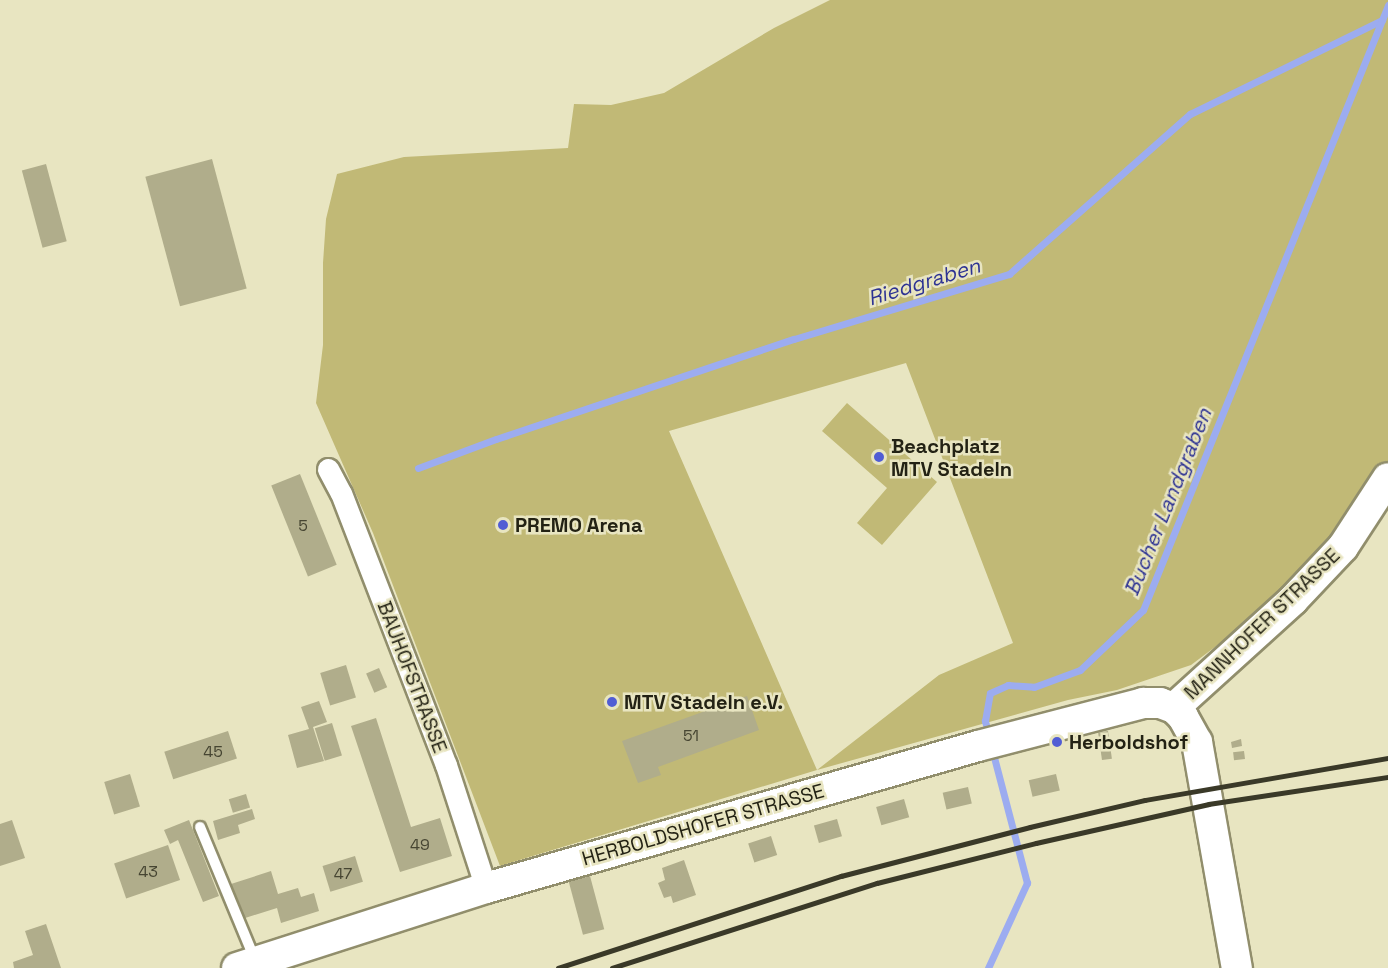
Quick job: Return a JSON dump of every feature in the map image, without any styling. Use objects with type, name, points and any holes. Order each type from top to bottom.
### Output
[{"type":"street","name":"BAUHOFSTRASSE","points":[[328,469],[341,493],[446,765],[486,888]]},
{"type":"street","name":"MANNHOFER STRASSE","points":[[1174,708],[1293,600],[1343,547],[1388,478]]},
{"type":"street","name":"HERBOLDSHOFER STRASSE","points":[[246,965],[486,888],[1028,732],[1143,702],[1160,703],[1174,708]]},
{"type":"street","points":[[1174,708],[1184,717],[1197,742],[1236,968]]},
{"type":"lane","points":[[200,827],[246,965]]},
{"type":"shaded area","points":[[830,0],[1388,0],[1388,476],[1343,551],[1191,665],[1117,690],[1068,700],[817,770],[500,866],[373,533],[316,403],[323,345],[323,263],[326,219],[337,174],[404,157],[568,148],[574,104],[611,105],[664,93],[774,28]],"holes":[[[906,363],[1013,643],[939,675],[817,770],[669,431]]]},
{"type":"shaded area","name":"Beachplatz MTV Stadeln","points":[[847,403],[937,482],[882,545],[857,523],[887,488],[822,431]]},
{"type":"building","points":[[212,159],[247,288],[180,306],[145,177]]},
{"type":"building","points":[[46,164],[67,241],[43,248],[22,170]]},
{"type":"building","points":[[300,474],[337,565],[308,576],[271,486]]},
{"type":"building","points":[[346,665],[356,698],[330,705],[320,673]]},
{"type":"building","points":[[379,668],[387,687],[374,693],[366,673]]},
{"type":"building","name":"MTV Stadeln e.V.","points":[[747,696],[759,730],[658,767],[661,775],[638,783],[622,741]]},
{"type":"building","points":[[319,701],[327,722],[313,727],[324,761],[297,768],[288,735],[309,729],[301,707]]},
{"type":"building","points":[[376,718],[411,827],[440,818],[452,856],[400,872],[351,726]]},
{"type":"building","points":[[332,723],[342,756],[325,761],[315,728]]},
{"type":"building","points":[[228,731],[237,759],[173,779],[164,752]]},
{"type":"building","points":[[1108,731],[1112,759],[1102,760],[1098,732]]},
{"type":"building","points":[[1241,739],[1242,746],[1232,748],[1231,742]]},
{"type":"building","points":[[1244,751],[1245,759],[1234,760],[1233,752]]},
{"type":"building","points":[[130,774],[140,807],[114,814],[104,782]]},
{"type":"building","points":[[1056,774],[1060,791],[1033,797],[1029,780]]},
{"type":"building","points":[[968,787],[972,804],[946,809],[943,793]]},
{"type":"building","points":[[246,794],[250,807],[233,813],[229,799]]},
{"type":"building","points":[[904,799],[909,817],[881,825],[876,807]]},
{"type":"building","points":[[252,809],[255,819],[238,825],[240,833],[218,840],[213,821]]},
{"type":"building","points":[[837,819],[842,836],[819,843],[814,826]]},
{"type":"building","points":[[12,820],[25,858],[0,866],[0,824]]},
{"type":"building","points":[[189,820],[219,896],[203,902],[178,840],[170,844],[164,830]]},
{"type":"building","points":[[771,836],[777,855],[754,862],[748,843]]},
{"type":"building","points":[[168,845],[180,880],[126,899],[114,864]]},
{"type":"building","points":[[355,856],[363,882],[330,892],[322,866]]},
{"type":"building","points":[[684,860],[696,895],[673,903],[671,896],[664,898],[658,883],[665,880],[662,868]]},
{"type":"building","points":[[271,871],[278,894],[298,888],[301,897],[314,893],[319,911],[281,923],[277,908],[242,919],[231,884]]},
{"type":"building","points":[[590,876],[604,929],[583,935],[569,882]]},
{"type":"building","points":[[46,924],[61,968],[14,968],[13,962],[33,955],[25,931]]},
{"type":"waterway","name":"Bucher Landgraben","points":[[989,736],[985,721],[990,693],[1008,685],[1034,687],[1080,670],[1143,610],[1388,5]]},
{"type":"waterway","name":"Riedgraben","points":[[418,468],[496,439],[794,339],[1009,274],[1190,114],[1382,20]]},
{"type":"waterway","name":"Bucher Landgraben","points":[[988,968],[1027,883],[992,750]]},
{"type":"railway","points":[[558,968],[841,876],[1030,827],[1145,800],[1388,758]]},
{"type":"railway","points":[[612,968],[877,883],[1036,843],[1209,804],[1388,777]]},
{"type":"place","name":"Beachplatz MTV Stadeln","points":[[879,457]]},
{"type":"place","name":"PREMO Arena","points":[[503,525]]},
{"type":"place","name":"MTV Stadeln e.V.","points":[[612,702]]},
{"type":"place","name":"Herboldshof","points":[[1057,742]]}]
